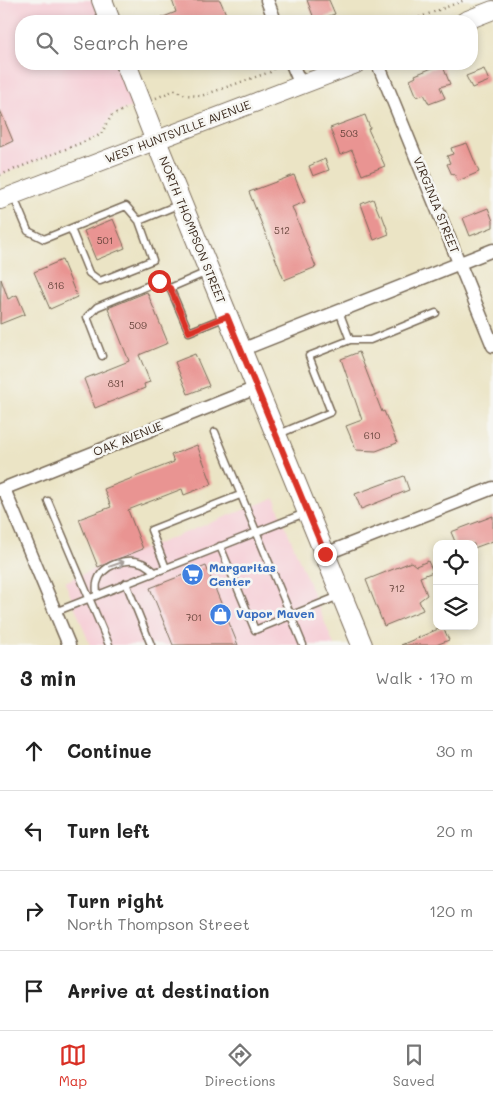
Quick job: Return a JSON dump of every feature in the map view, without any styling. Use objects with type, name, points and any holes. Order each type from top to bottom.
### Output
[{"type":"main road","points":[[102,0],[108,15]]},
{"type":"main road","points":[[478,16],[493,10]]},
{"type":"main road","name":"NORTH THOMPSON STREET","points":[[128,70],[362,645]]},
{"type":"main road","name":"WEST HUNTSVILLE AVENUE","points":[[6,197],[340,70]]},
{"type":"street","points":[[267,0],[273,15]]},
{"type":"street","points":[[295,70],[301,85]]},
{"type":"street","name":"VIRGINIA STREET","points":[[380,70],[493,346]]},
{"type":"street","points":[[241,350],[493,250]]},
{"type":"street","name":"OAK AVENUE","points":[[2,489],[256,388]]},
{"type":"street","points":[[325,554],[493,488]]},
{"type":"street","points":[[2,489],[69,645]]},
{"type":"lane","points":[[6,197],[28,231],[44,239],[126,206],[139,221],[153,260],[100,281],[89,273],[72,229]]},
{"type":"lane","points":[[139,221],[181,203]]},
{"type":"lane","points":[[170,288],[209,271]]},
{"type":"lane","points":[[102,356],[87,317],[97,307],[159,281],[170,288],[189,332],[227,316]]},
{"type":"lane","points":[[339,311],[350,340]]},
{"type":"lane","points":[[276,435],[331,412],[309,356],[350,340],[370,340],[436,313]]},
{"type":"lane","points":[[215,432],[303,645]]},
{"type":"lane","points":[[166,568],[151,530],[240,495]]},
{"type":"lane","points":[[48,501],[109,645]]},
{"type":"lane","points":[[55,612],[308,512]]},
{"type":"lane","points":[[220,546],[255,630],[342,595]]},
{"type":"lane","points":[[97,595],[96,584],[98,580],[106,569],[112,565],[127,560],[141,563],[155,572]]},
{"type":"lane","points":[[126,584],[151,645]]},
{"type":"path","points":[[426,15],[465,0]]},
{"type":"shaded area","points":[[0,0],[102,0],[108,15],[15,15],[15,70],[128,70],[141,103],[112,115],[101,134],[96,137],[0,175]]},
{"type":"shaded area","name":"Margaritas Center","points":[[274,498],[334,645],[90,645],[65,582],[98,567]]},
{"type":"building","points":[[172,0],[220,0],[226,15],[168,15],[176,12]]},
{"type":"building","points":[[307,0],[329,0],[335,14],[332,15],[313,15]]},
{"type":"building","points":[[484,69],[489,81],[472,88],[466,76]]},
{"type":"building","points":[[427,70],[444,70],[450,84],[440,87],[445,98],[429,104],[424,94],[417,97],[410,80],[416,77],[415,75]]},
{"type":"building","points":[[0,110],[13,141],[0,147]]},
{"type":"building","points":[[365,115],[370,128],[368,129],[385,166],[362,175],[352,150],[340,155],[330,128]]},
{"type":"building","points":[[467,143],[479,172],[458,181],[454,174],[452,175],[447,164],[450,163],[447,156],[453,154],[451,148]]},
{"type":"building","points":[[325,159],[329,170],[313,176],[309,166]]},
{"type":"building","points":[[294,175],[305,202],[292,207],[316,267],[284,280],[249,192]]},
{"type":"building","points":[[373,199],[380,216],[382,215],[389,234],[374,240],[361,204]]},
{"type":"building","points":[[488,208],[493,221],[493,227],[470,236],[463,218]]},
{"type":"building","points":[[113,219],[125,248],[96,260],[84,231]]},
{"type":"building","points":[[62,260],[77,297],[50,309],[34,272]]},
{"type":"building","points":[[1,279],[8,299],[17,295],[25,314],[0,324]]},
{"type":"building","points":[[147,292],[168,343],[139,355],[150,382],[144,384],[145,388],[95,408],[84,379],[129,361],[108,308]]},
{"type":"building","points":[[359,352],[382,412],[384,411],[397,443],[376,451],[356,450],[346,426],[362,420],[341,359]]},
{"type":"building","points":[[195,354],[209,386],[188,394],[175,362]]},
{"type":"building","points":[[197,445],[212,484],[184,495],[182,489],[128,510],[143,549],[98,567],[79,519],[111,507],[104,489],[174,462],[171,455]]},
{"type":"building","points":[[404,476],[409,490],[361,509],[355,494]]},
{"type":"building","points":[[493,516],[493,541],[478,547],[478,540],[454,540],[451,532]]},
{"type":"building","points":[[428,561],[433,572],[420,577],[427,595],[419,601],[423,610],[384,626],[366,580],[411,562],[416,566]]},
{"type":"building","points":[[206,566],[238,645],[173,645],[150,588]]},
{"type":"building","points":[[436,630],[444,630],[449,640],[436,645],[401,645]]},
{"type":"place","name":"Margaritas Center","points":[[193,575]]},
{"type":"place","name":"Vapor Maven","points":[[220,614]]},
{"type":"route","points":[[159,281],[170,288],[189,332],[227,316],[325,554]]}]
